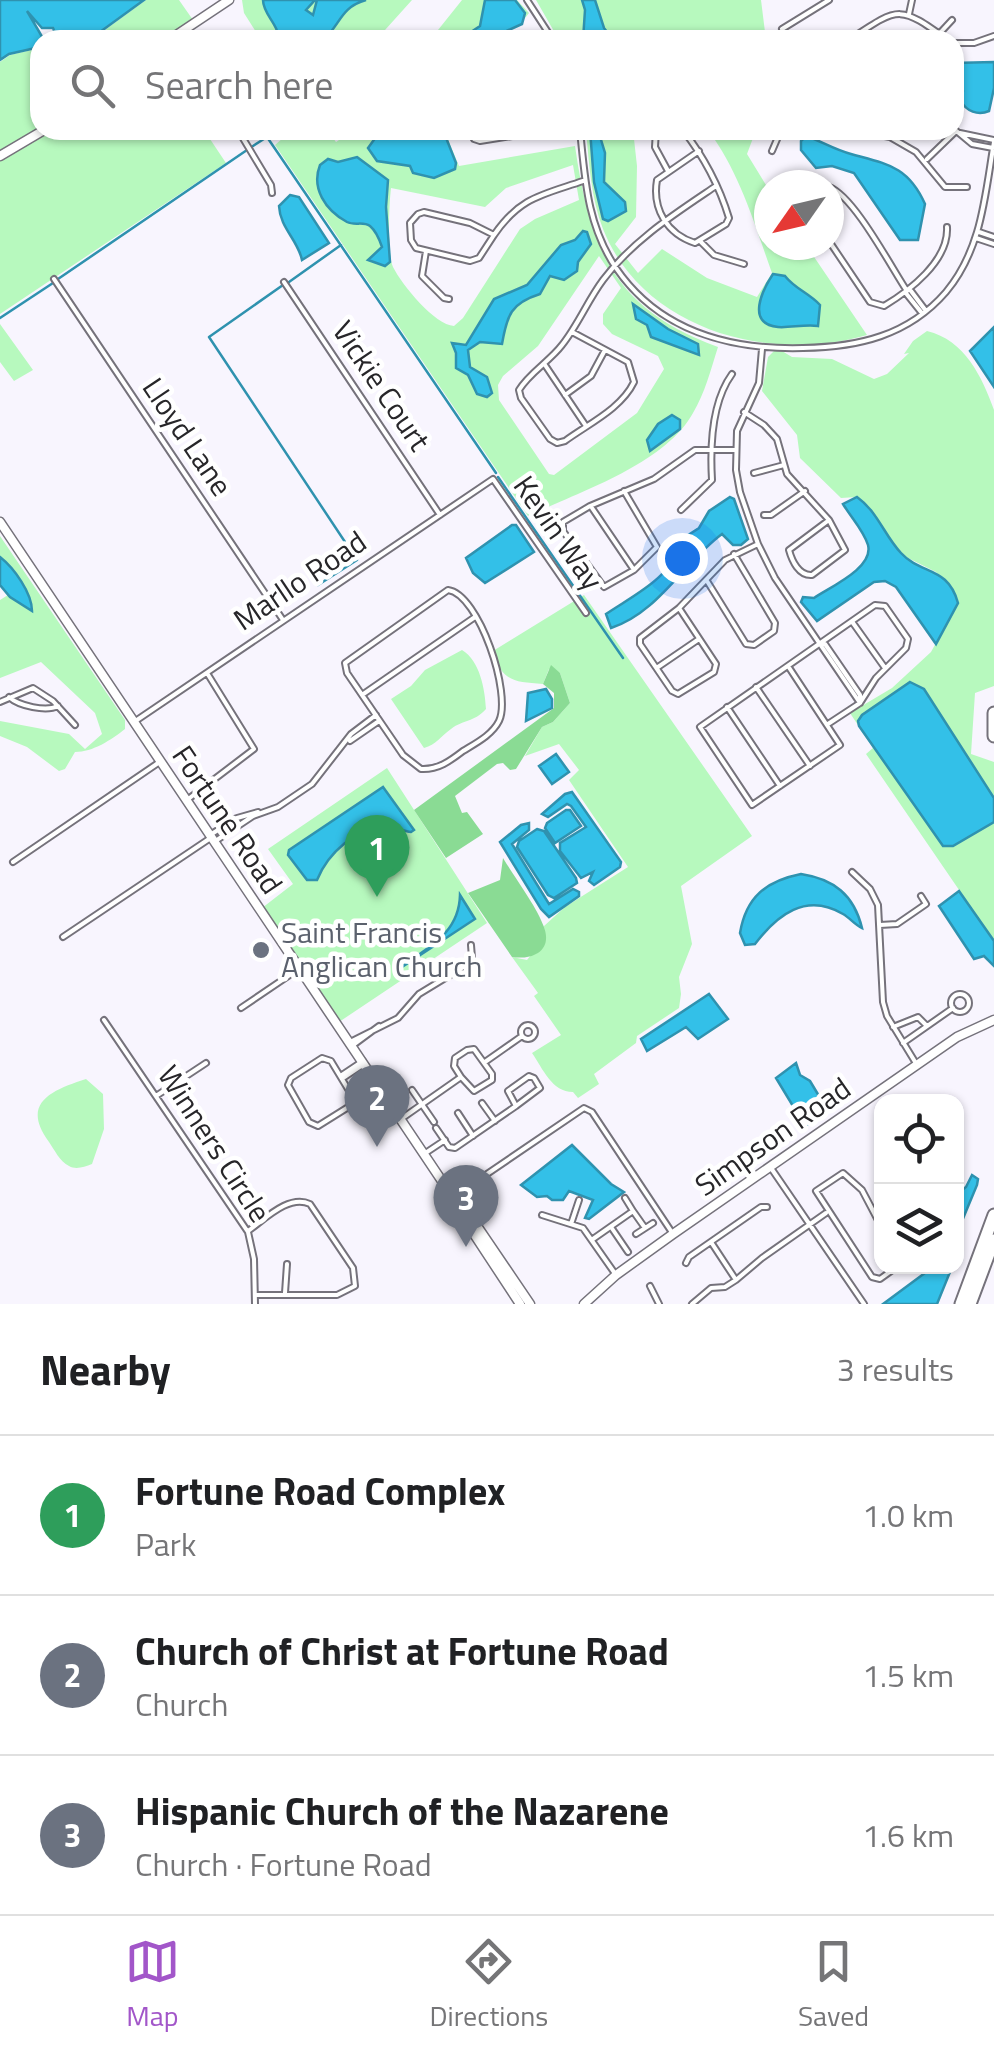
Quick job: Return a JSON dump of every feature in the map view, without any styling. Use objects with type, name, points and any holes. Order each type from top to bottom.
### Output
[{"type":"highway","points":[[994,713],[994,736]]},
{"type":"highway","points":[[961,1304],[994,1215]]},
{"type":"highway","points":[[970,1304],[994,1240]]},
{"type":"street","points":[[186,30],[228,0]]},
{"type":"street","points":[[527,0],[546,30]]},
{"type":"street","points":[[782,29],[830,0]]},
{"type":"street","points":[[909,14],[912,0]]},
{"type":"street","points":[[864,30],[882,18],[909,14],[934,30]]},
{"type":"street","points":[[943,30],[952,20]]},
{"type":"street","points":[[964,43],[974,44],[994,36]]},
{"type":"street","points":[[581,140],[583,181],[595,226],[616,267],[639,294],[676,322],[738,346],[762,349],[860,344],[897,330],[925,312],[948,290],[978,235],[994,144],[972,144],[964,137]]},
{"type":"street","points":[[0,156],[30,138]]},
{"type":"street","points":[[244,140],[272,193]]},
{"type":"street","points":[[655,140],[668,172]]},
{"type":"street","points":[[691,140],[700,151],[716,186],[728,221],[701,242],[691,243],[675,234],[664,220],[655,205],[654,194],[657,180],[700,151]]},
{"type":"street","points":[[772,150],[777,140]]},
{"type":"street","points":[[895,140],[926,160],[945,187],[967,187]]},
{"type":"street","points":[[926,160],[945,140]]},
{"type":"street","points":[[494,235],[470,223],[424,212],[410,223],[410,240],[416,248],[476,260],[494,235],[508,214],[525,200],[583,181]]},
{"type":"street","points":[[572,332],[628,362],[634,382],[622,400],[557,443],[521,398],[522,384],[546,365],[572,332],[600,284],[616,267],[664,220],[716,186]]},
{"type":"street","points":[[844,198],[925,312]]},
{"type":"street","points":[[842,260],[874,306],[884,306],[907,291],[940,252],[947,237],[946,228]]},
{"type":"street","points":[[978,235],[994,240]]},
{"type":"street","points":[[701,242],[714,255],[744,264]]},
{"type":"street","points":[[426,251],[422,276],[449,299]]},
{"type":"street","name":"Lloyd Lane","points":[[54,279],[282,620]]},
{"type":"street","name":"Vickie Court","points":[[284,282],[440,515]]},
{"type":"street","points":[[762,349],[760,382],[737,431],[740,492],[775,578],[860,703]]},
{"type":"street","points":[[565,396],[592,376],[606,350]]},
{"type":"street","points":[[546,365],[586,426]]},
{"type":"street","points":[[682,510],[712,480],[714,420],[732,374]]},
{"type":"street","points":[[744,412],[764,424],[777,439],[787,474],[829,520],[846,550],[806,576],[790,550],[829,520]]},
{"type":"street","points":[[624,490],[657,543],[656,550],[610,587],[600,584],[562,527],[567,518],[624,490],[654,479],[696,450],[736,450]]},
{"type":"street","points":[[754,473],[784,465]]},
{"type":"street","name":"Marllo Road","points":[[134,722],[493,479]]},
{"type":"street","name":"Kevin Way","points":[[493,479],[586,612]]},
{"type":"street","points":[[764,515],[771,515],[805,491]]},
{"type":"street","points":[[590,506],[634,570]]},
{"type":"street","name":"Fortune Road","points":[[0,522],[364,1062],[520,1304]]},
{"type":"street","points":[[679,608],[716,664],[714,672],[678,694],[656,668],[640,638],[679,608],[734,554],[758,544]]},
{"type":"street","points":[[706,579],[746,644],[754,645],[774,631],[775,623],[734,554]]},
{"type":"street","points":[[448,590],[460,594],[475,616],[486,633],[500,676],[501,716],[488,734],[445,764],[423,769],[406,759],[345,668],[350,658],[448,590]]},
{"type":"street","points":[[788,666],[840,745],[752,805],[700,731],[702,723],[875,605],[885,606],[908,644],[860,703],[828,724]]},
{"type":"street","points":[[362,695],[475,616]]},
{"type":"street","points":[[852,622],[885,668]]},
{"type":"street","points":[[656,668],[700,638]]},
{"type":"street","points":[[187,800],[254,749],[207,672]]},
{"type":"street","points":[[756,687],[810,767]]},
{"type":"street","points":[[0,702],[33,688],[58,706],[74,726]]},
{"type":"street","points":[[9,697],[19,704],[51,709],[58,706]]},
{"type":"street","points":[[726,707],[781,787]]},
{"type":"street","points":[[63,937],[236,822],[278,807],[316,781],[355,730],[377,718]]},
{"type":"street","points":[[13,862],[161,761]]},
{"type":"street","points":[[421,777],[423,769]]},
{"type":"street","points":[[852,872],[874,896],[880,925],[883,1002],[916,1066]]},
{"type":"street","points":[[880,925],[897,924],[926,904],[922,896]]},
{"type":"street","points":[[351,1044],[398,1018],[419,994],[466,966],[472,958],[471,945]]},
{"type":"street","points":[[241,1008],[300,968]]},
{"type":"street","points":[[903,1043],[953,1008]]},
{"type":"street","points":[[894,1027],[913,1017],[927,1026]]},
{"type":"street","name":"Winners Circle","points":[[104,1020],[248,1232],[254,1259],[255,1304]]},
{"type":"street","name":"Simpson Road","points":[[584,1304],[616,1275],[673,1234],[957,1036],[994,1020]]},
{"type":"street","points":[[484,1062],[522,1036]]},
{"type":"street","points":[[474,1049],[492,1074],[492,1080],[479,1090],[469,1089],[460,1077],[454,1066],[455,1058],[474,1049]]},
{"type":"street","points":[[324,1058],[342,1077],[353,1095],[352,1104],[321,1125],[311,1123],[288,1089],[289,1080],[324,1058]]},
{"type":"street","points":[[342,1077],[364,1062]]},
{"type":"street","points":[[156,1096],[206,1063]]},
{"type":"street","points":[[412,1090],[452,1149],[539,1091],[534,1078],[529,1076],[508,1091],[516,1106]]},
{"type":"street","points":[[401,1119],[460,1077]]},
{"type":"street","points":[[482,1103],[495,1121]]},
{"type":"street","points":[[452,1196],[584,1108],[592,1112],[673,1234]]},
{"type":"street","points":[[458,1113],[473,1136]]},
{"type":"street","points":[[424,1154],[444,1140]]},
{"type":"street","points":[[770,1166],[864,1304]]},
{"type":"street","points":[[874,1213],[862,1190],[843,1173],[816,1191],[872,1277],[880,1279],[887,1274]]},
{"type":"street","name":"Fortune Road","points":[[452,1196],[530,1304]]},
{"type":"street","points":[[625,1198],[645,1228]]},
{"type":"street","points":[[248,1232],[284,1206],[304,1200],[353,1268],[354,1286]]},
{"type":"street","points":[[571,1224],[578,1200]]},
{"type":"street","points":[[686,1263],[689,1257],[767,1206]]},
{"type":"street","points":[[593,1239],[633,1210]]},
{"type":"street","points":[[692,1304],[710,1288],[728,1286],[828,1212]]},
{"type":"street","points":[[542,1215],[583,1228],[616,1275]]},
{"type":"street","points":[[636,1234],[653,1223]]},
{"type":"street","points":[[610,1226],[628,1252]]},
{"type":"street","points":[[711,1242],[736,1280]]},
{"type":"street","points":[[284,1294],[286,1264]]},
{"type":"street","points":[[354,1286],[366,1292]]},
{"type":"street","points":[[254,1295],[337,1295],[354,1286]]},
{"type":"street","points":[[650,1286],[659,1304]]},
{"type":"green space","points":[[146,0],[179,0],[193,20],[179,30],[105,30]]},
{"type":"green space","points":[[242,0],[412,0],[385,30],[255,30],[244,13]]},
{"type":"green space","points":[[462,0],[517,0],[529,13],[509,30],[438,30]]},
{"type":"green space","points":[[536,0],[761,0],[765,30],[553,30]]},
{"type":"green space","points":[[30,50],[30,136],[0,154],[0,62]]},
{"type":"green space","points":[[30,140],[211,140],[226,163],[0,314],[0,158]]},
{"type":"green space","points":[[281,140],[448,140],[459,166],[575,146],[589,216],[613,271],[654,314],[718,347],[693,413],[663,447],[619,475],[528,516],[275,145]],"holes":[[[573,165],[579,200],[520,229],[454,326],[429,312],[393,267],[391,188],[485,207],[506,188]],[[599,256],[621,288],[603,314],[603,324],[612,334],[658,356],[664,369],[637,413],[554,475],[549,474],[499,400],[498,385],[538,346]]]},
{"type":"green space","points":[[587,140],[634,140],[636,217],[615,244],[638,273],[662,249],[707,278],[757,297],[772,273],[767,260],[816,260],[867,335],[829,343],[790,345],[751,341],[714,331],[679,315],[647,292],[622,264],[599,217]]},
{"type":"green space","points":[[715,140],[752,140],[747,154],[757,170],[754,223],[738,181]]},
{"type":"green space","points":[[0,324],[33,370],[14,381],[0,362]]},
{"type":"green space","points":[[927,331],[962,351],[978,373],[994,410],[994,686],[975,693],[971,754],[994,762],[994,798],[924,689],[910,682],[858,721],[943,846],[994,822],[994,941],[866,754],[873,748],[850,713],[892,688],[931,652],[958,603],[936,572],[902,555],[857,497],[841,498],[800,458],[797,435],[762,391],[768,357],[777,348],[792,357],[832,359],[874,379],[887,374],[909,353],[904,354],[913,341]]},
{"type":"green space","points":[[0,536],[125,720],[125,729],[95,748],[75,752],[65,769],[59,771],[27,747],[0,736],[0,721],[69,734],[85,749],[102,734],[95,713],[41,662],[0,678],[0,600],[8,595],[0,586]]},
{"type":"green space","points":[[584,595],[752,836],[681,886],[692,944],[679,977],[679,1008],[637,1036],[636,1043],[594,1074],[599,1084],[578,1098],[554,1084],[532,1053],[561,1035],[512,957],[527,960],[545,938],[544,926],[565,907],[628,867],[569,780],[579,770],[559,744],[525,756],[542,727],[553,722],[570,703],[560,673],[549,669],[543,684],[517,681],[505,675],[493,651]]},
{"type":"green space","points":[[462,650],[477,668],[486,709],[424,748],[391,699],[411,686],[425,670]]},
{"type":"green space","points":[[551,665],[560,673],[570,703],[553,722],[542,727],[516,769],[497,764],[455,796],[462,813],[467,812],[483,834],[446,858],[414,810],[554,708],[554,693],[543,684]]},
{"type":"green space","points":[[387,768],[487,923],[339,1022],[262,908],[293,884],[268,849]]},
{"type":"green space","points":[[503,858],[544,927],[543,948],[526,957],[512,957],[468,893],[500,880]]},
{"type":"green space","points":[[86,1079],[103,1094],[104,1129],[92,1164],[74,1168],[58,1155],[41,1129],[39,1108],[52,1093]]},
{"type":"water","points":[[0,0],[144,0],[103,30],[42,28],[27,11],[38,30],[30,30],[30,49],[0,60]]},
{"type":"water","points":[[263,0],[315,0],[306,10],[313,15],[317,0],[366,0],[345,12],[332,30],[276,30]]},
{"type":"water","points":[[485,0],[515,0],[525,13],[522,24],[509,30],[474,30],[480,26]]},
{"type":"water","points":[[582,0],[595,0],[606,30],[584,30]]},
{"type":"water","points":[[994,62],[989,111],[973,112],[964,105],[964,63]]},
{"type":"water","points":[[374,140],[447,140],[455,169],[434,178],[413,173],[410,166],[377,161],[368,148]]},
{"type":"water","points":[[591,140],[601,140],[605,153],[604,182],[625,202],[626,211],[608,221],[603,219],[594,182]]},
{"type":"water","points":[[816,140],[904,174],[925,204],[918,240],[900,240],[854,173],[832,166],[816,168],[801,150],[801,141]]},
{"type":"water","points":[[357,157],[388,180],[390,262],[385,266],[368,260],[382,247],[372,228],[339,217],[326,205],[319,190],[320,165],[328,159],[338,162]]},
{"type":"water","points":[[290,195],[299,197],[329,243],[302,260],[280,214],[279,206]]},
{"type":"water","points":[[583,231],[591,244],[578,262],[577,271],[564,280],[550,276],[540,294],[517,306],[509,318],[502,344],[480,342],[468,350],[470,367],[487,377],[492,393],[487,397],[477,394],[468,375],[456,368],[452,343],[466,345],[494,299],[527,285],[561,245],[575,240]]},
{"type":"water","points":[[773,274],[785,276],[820,305],[818,326],[778,327],[762,320],[759,305]]},
{"type":"water","points":[[633,304],[698,344],[699,355],[651,337],[647,325],[636,319]]},
{"type":"water","points":[[994,327],[994,387],[970,351]]},
{"type":"water","points":[[672,415],[680,420],[680,429],[650,451],[647,440],[658,424]]},
{"type":"water","points":[[730,497],[748,539],[733,545],[722,534],[643,611],[611,628],[606,614],[661,575],[670,565],[679,541],[699,528],[709,511]]},
{"type":"water","points":[[857,497],[901,553],[941,577],[954,591],[958,603],[936,644],[896,587],[885,581],[874,582],[817,621],[801,602],[803,597],[814,598],[840,582],[864,561],[868,545],[843,504]]},
{"type":"water","points":[[516,525],[534,552],[485,583],[473,573],[466,558]]},
{"type":"water","points":[[0,557],[21,581],[32,611],[10,597],[0,585]]},
{"type":"water","points":[[910,682],[924,689],[994,798],[994,822],[953,846],[943,846],[859,726],[862,715]]},
{"type":"water","points":[[546,689],[552,708],[526,721],[528,693]]},
{"type":"water","points":[[556,754],[569,772],[552,784],[539,766]]},
{"type":"water","points":[[383,787],[414,830],[390,827],[364,832],[328,860],[317,880],[307,880],[288,855],[289,850]]},
{"type":"water","points":[[572,792],[621,862],[620,867],[594,885],[589,881],[593,872],[581,878],[560,851],[560,843],[586,827],[571,806],[567,804],[548,817],[542,814]]},
{"type":"water","points":[[566,810],[581,826],[555,843],[545,828]]},
{"type":"water","points":[[529,823],[529,830],[512,844],[549,904],[573,889],[579,892],[579,896],[549,917],[500,842]]},
{"type":"water","points":[[537,829],[544,831],[576,878],[577,883],[554,898],[548,895],[517,847],[519,841]]},
{"type":"water","points":[[801,874],[841,890],[854,906],[862,928],[829,908],[805,906],[783,916],[755,944],[745,945],[740,933],[753,900],[768,886]]},
{"type":"water","points":[[959,891],[994,941],[994,966],[984,956],[974,959],[939,906]]},
{"type":"water","points":[[460,895],[475,919],[396,971],[447,931],[454,921]]},
{"type":"water","points":[[709,994],[728,1019],[698,1039],[686,1027],[647,1051],[641,1039]]},
{"type":"water","points":[[796,1063],[800,1075],[810,1081],[825,1106],[822,1115],[805,1126],[776,1078]]},
{"type":"water","points":[[572,1145],[624,1192],[589,1219],[585,1218],[593,1200],[569,1191],[563,1200],[537,1197],[521,1185]]},
{"type":"water","points":[[972,1175],[978,1179],[964,1216],[964,1189]]},
{"type":"water","points":[[924,1274],[949,1274],[937,1304],[883,1304]]},
{"type":"waterway","points":[[253,146],[262,140]]},
{"type":"waterway","points":[[269,140],[496,473]]},
{"type":"waterway","points":[[58,279],[247,150]]},
{"type":"waterway","points":[[289,282],[341,245]]},
{"type":"waterway","points":[[0,318],[53,283]]},
{"type":"waterway","points":[[283,285],[209,337],[357,560],[318,585]]},
{"type":"waterway","points":[[498,477],[623,658]]},
{"type":"place","name":"Fortune Road Complex","points":[[377,897]]},
{"type":"place","name":"Saint Francis Anglican Church","points":[[261,950]]},
{"type":"place","name":"Church of Christ at Fortune Road","points":[[377,1147]]},
{"type":"place","name":"Hispanic Church of the Nazarene","points":[[466,1247]]}]
